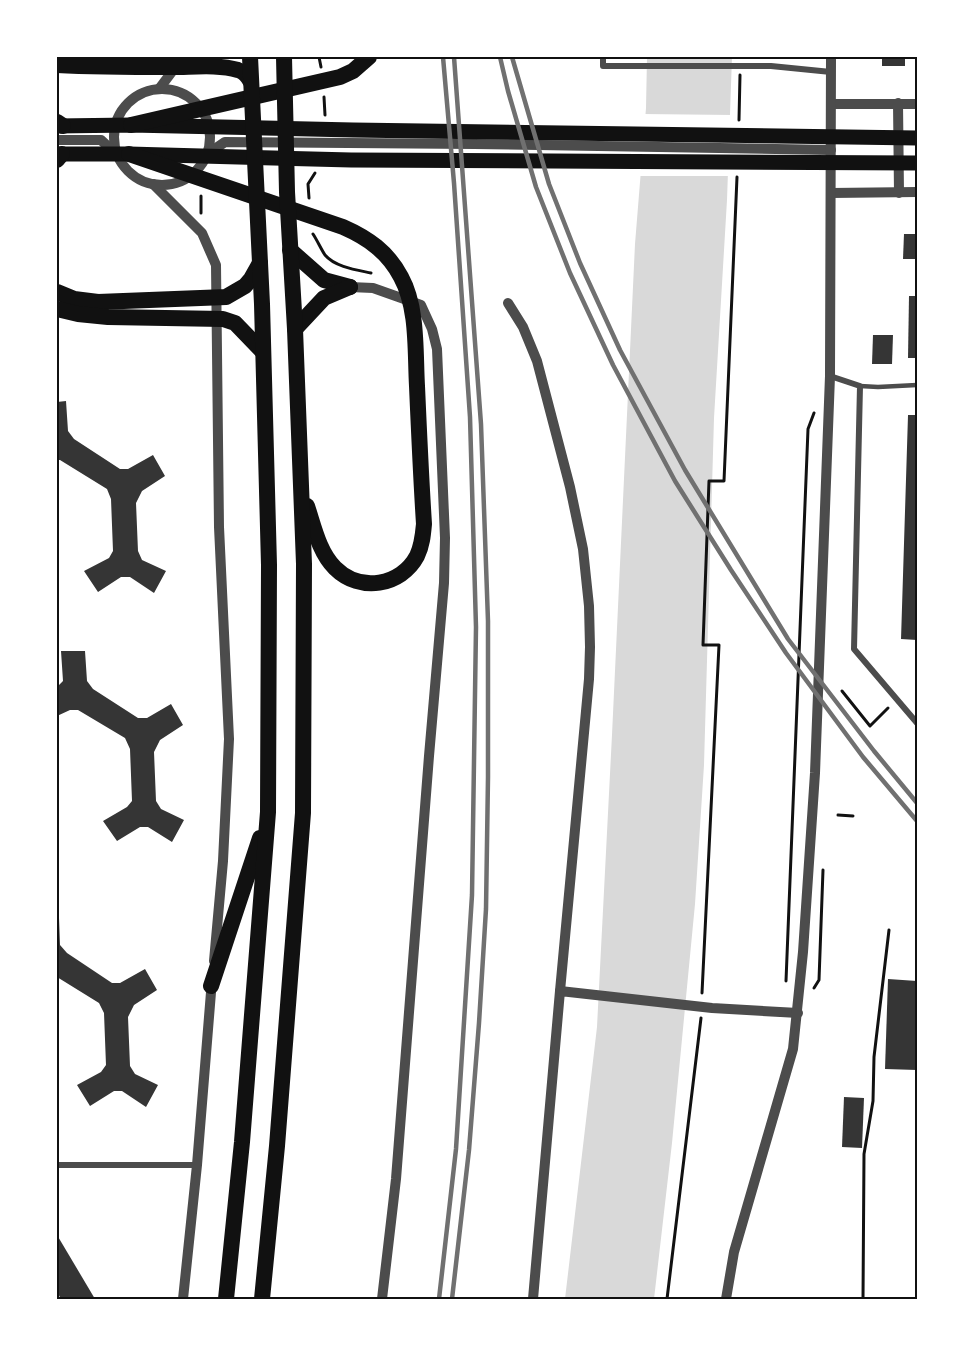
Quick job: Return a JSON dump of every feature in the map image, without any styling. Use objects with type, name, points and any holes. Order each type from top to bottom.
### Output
[{"type":"highway","points":[[214,67],[234,64],[245,57]]},
{"type":"highway","points":[[226,1299],[242,1142],[268,812],[269,565],[260,263],[250,57]]},
{"type":"highway","points":[[262,1299],[277,1146],[303,813],[304,564],[287,192],[284,57]]},
{"type":"highway","points":[[123,125],[340,76],[353,71],[369,57]]},
{"type":"highway","points":[[57,65],[214,67],[242,71],[251,81]]},
{"type":"highway","points":[[123,154],[343,227],[377,246],[391,261],[401,277],[412,309],[424,524],[423,539],[412,564],[402,574],[379,583],[354,581],[343,575],[323,551],[301,488]]},
{"type":"highway","points":[[290,250],[324,280],[350,287]]},
{"type":"highway","points":[[57,292],[74,299],[98,302],[226,297],[245,286],[260,263]]},
{"type":"highway","points":[[295,329],[324,298],[350,287]]},
{"type":"highway","points":[[57,309],[98,316],[223,319],[235,323],[263,352]]},
{"type":"highway","points":[[212,986],[268,812]]},
{"type":"main road","points":[[59,140],[123,125],[917,138]]},
{"type":"main road","points":[[59,140],[123,154],[362,160],[917,163]]},
{"type":"street","points":[[159,89],[183,57]]},
{"type":"street","points":[[603,57],[603,66],[771,66],[831,72]]},
{"type":"street","points":[[726,1299],[734,1252],[793,1049],[798,1012],[814,773],[830,376],[831,57]]},
{"type":"street","points":[[159,89],[183,94],[194,102],[203,113],[208,127],[209,142],[200,166],[179,182],[166,185],[138,179],[126,169],[123,154],[114,141],[123,125],[121,112],[131,100],[159,89]]},
{"type":"street","points":[[831,104],[917,104]]},
{"type":"street","points":[[898,104],[899,193]]},
{"type":"street","points":[[101,140],[123,125]]},
{"type":"street","points":[[208,127],[225,142]]},
{"type":"street","points":[[59,140],[101,140],[123,154]]},
{"type":"street","points":[[206,155],[225,142],[831,150]]},
{"type":"street","points":[[153,184],[202,233],[216,265],[219,527],[229,739],[223,861],[183,1299]]},
{"type":"street","points":[[831,193],[917,192]]},
{"type":"street","points":[[350,287],[372,288],[421,305],[432,329],[437,349],[445,538],[444,583],[396,1179],[382,1299]]},
{"type":"street","points":[[508,303],[523,327],[537,361],[583,549],[589,606],[589,679],[533,1299]]},
{"type":"street","points":[[830,376],[860,386],[854,649],[917,723]]},
{"type":"street","points":[[560,991],[798,1012]]},
{"type":"street","points":[[57,1165],[197,1165]]},
{"type":"lane","points":[[860,386],[917,386]]},
{"type":"path","points":[[738,128],[741,69]]},
{"type":"path","points":[[200,166],[202,233]]},
{"type":"path","points":[[309,200],[308,184],[315,172]]},
{"type":"path","points":[[706,1005],[719,645],[703,645],[709,481],[724,481],[737,176]]},
{"type":"path","points":[[311,230],[325,254],[332,261],[380,276]]},
{"type":"path","points":[[787,951],[808,429],[816,408]]},
{"type":"path","points":[[842,691],[870,726],[888,708]]},
{"type":"path","points":[[838,815],[853,816]]},
{"type":"path","points":[[863,1299],[864,1154],[873,1101],[874,1057],[889,930]]},
{"type":"path","points":[[667,1299],[701,1015]]},
{"type":"shaded area","points":[[647,57],[732,57],[727,200],[714,418],[704,765],[695,904],[654,1299],[565,1299],[597,1027],[635,244],[646,108]]},
{"type":"pier","points":[[642,114],[733,115],[731,176],[637,176]]},
{"type":"building","points":[[882,57],[905,57],[905,66],[882,66]]},
{"type":"building","points":[[904,234],[917,234],[917,259],[903,259]]},
{"type":"building","points":[[909,296],[917,296],[917,358],[908,358]]},
{"type":"building","points":[[873,335],[893,335],[892,364],[872,364]]},
{"type":"building","points":[[66,401],[68,431],[74,439],[120,469],[128,469],[153,455],[165,476],[142,491],[136,503],[138,551],[142,560],[166,571],[154,593],[130,577],[121,577],[98,592],[84,571],[109,558],[113,551],[111,499],[107,489],[57,460],[57,402]]},
{"type":"building","points":[[908,415],[917,415],[917,640],[901,639]]},
{"type":"building","points":[[61,651],[85,651],[87,681],[93,689],[138,718],[147,718],[171,704],[183,725],[160,740],[154,752],[156,801],[161,809],[184,820],[172,842],[148,827],[140,827],[117,841],[103,821],[127,807],[132,801],[130,749],[125,738],[78,710],[70,710],[57,716],[57,687],[63,681]]},
{"type":"building","points":[[59,918],[60,945],[67,953],[112,983],[120,983],[145,969],[157,990],[134,1005],[128,1017],[130,1066],[135,1074],[158,1085],[146,1107],[122,1091],[114,1091],[90,1106],[77,1085],[101,1072],[106,1065],[104,1013],[99,1003],[57,977],[57,919]]},
{"type":"building","points":[[888,979],[917,981],[917,1070],[885,1069]]},
{"type":"building","points":[[844,1097],[864,1098],[862,1148],[842,1147]]},
{"type":"building","points":[[57,1235],[95,1299],[61,1299],[57,1292]]},
{"type":"railway","points":[[439,1299],[456,1149],[472,895],[476,627],[470,417],[443,57]]},
{"type":"railway","points":[[452,1299],[469,1150],[479,1023],[486,909],[488,777],[488,621],[481,424],[454,57]]},
{"type":"railway","points":[[500,57],[536,187],[570,273],[613,365],[675,481],[786,653],[863,757],[917,821]]},
{"type":"railway","points":[[512,57],[549,184],[580,263],[620,350],[685,470],[788,639],[917,803]]}]
